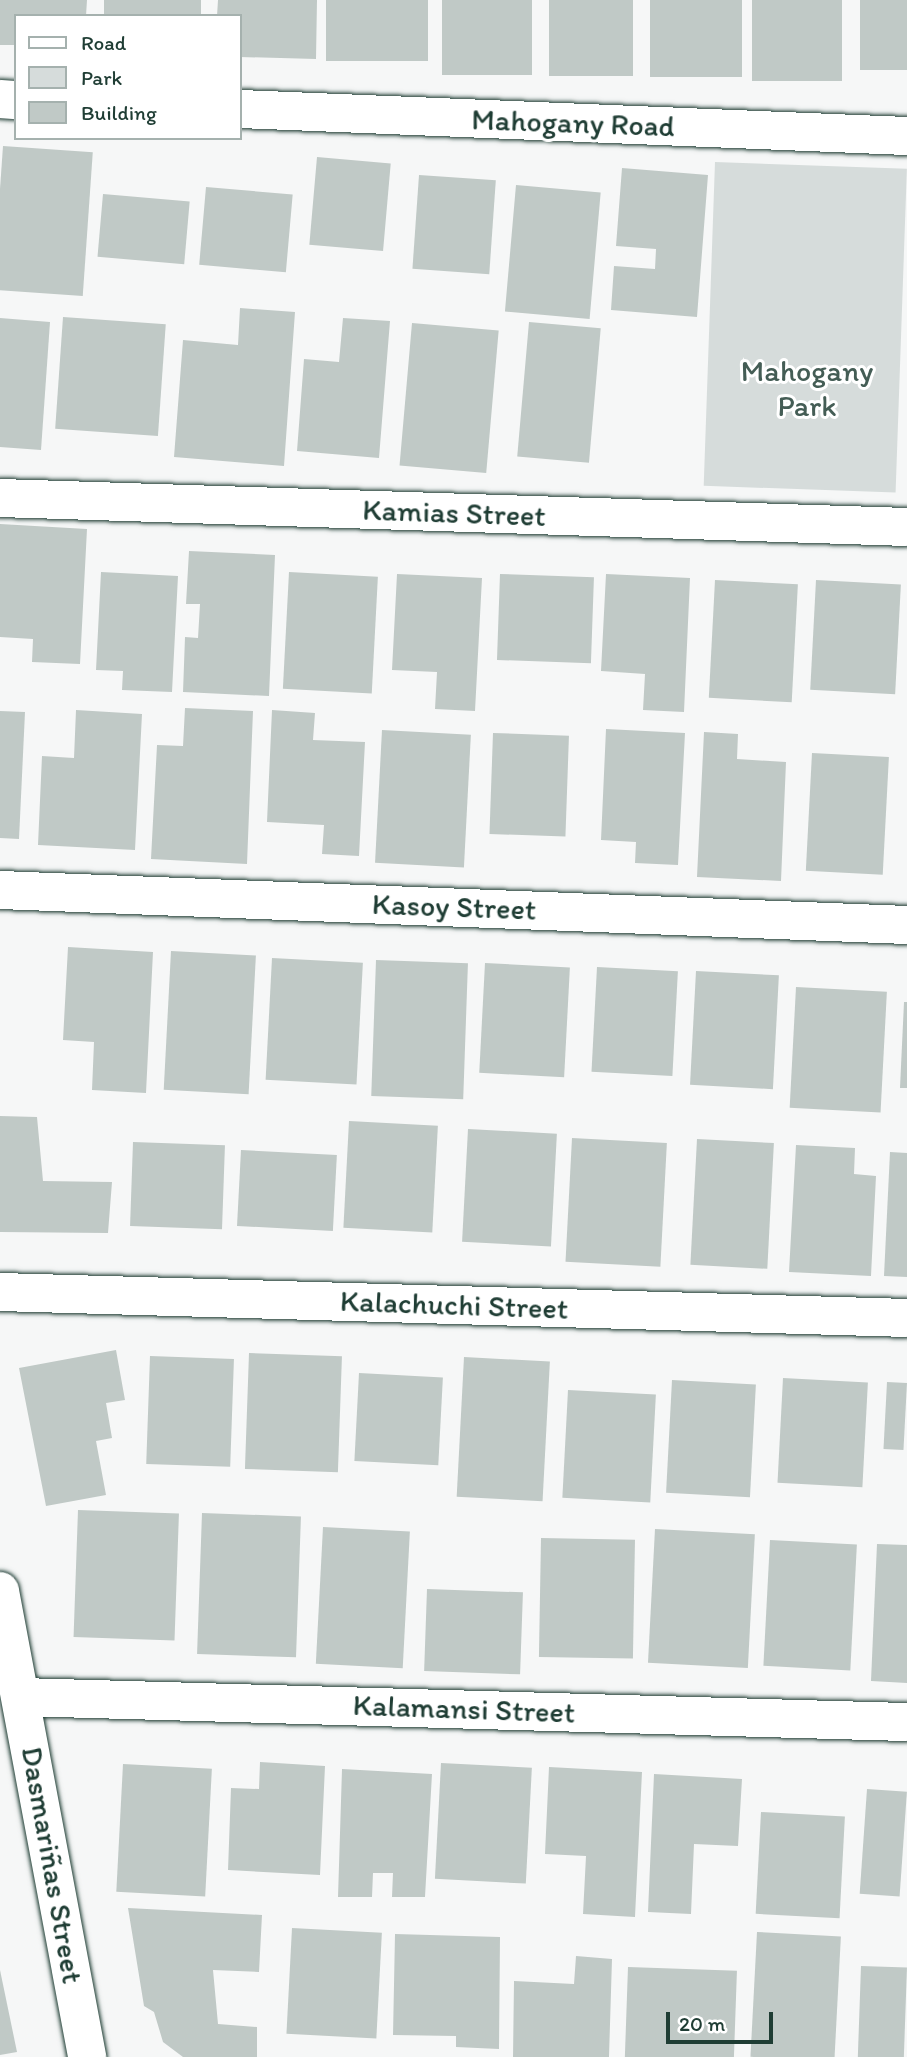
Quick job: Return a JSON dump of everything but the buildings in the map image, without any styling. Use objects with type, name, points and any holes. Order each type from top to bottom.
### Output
[{"type":"street","name":"Mahogany Road","points":[[242,109],[907,136]]},
{"type":"street","name":"Kamias Street","points":[[0,498],[907,527]]},
{"type":"street","name":"Kasoy Street","points":[[0,890],[907,925]]},
{"type":"street","name":"Kalachuchi Street","points":[[0,1292],[907,1318]]},
{"type":"street","name":"Dasmariñas Street","points":[[0,1591],[87,2057]]},
{"type":"street","name":"Kalamansi Street","points":[[21,1697],[907,1722]]},
{"type":"green space","name":"Mahogany Park","points":[[715,162],[907,169],[896,493],[704,486]]}]
